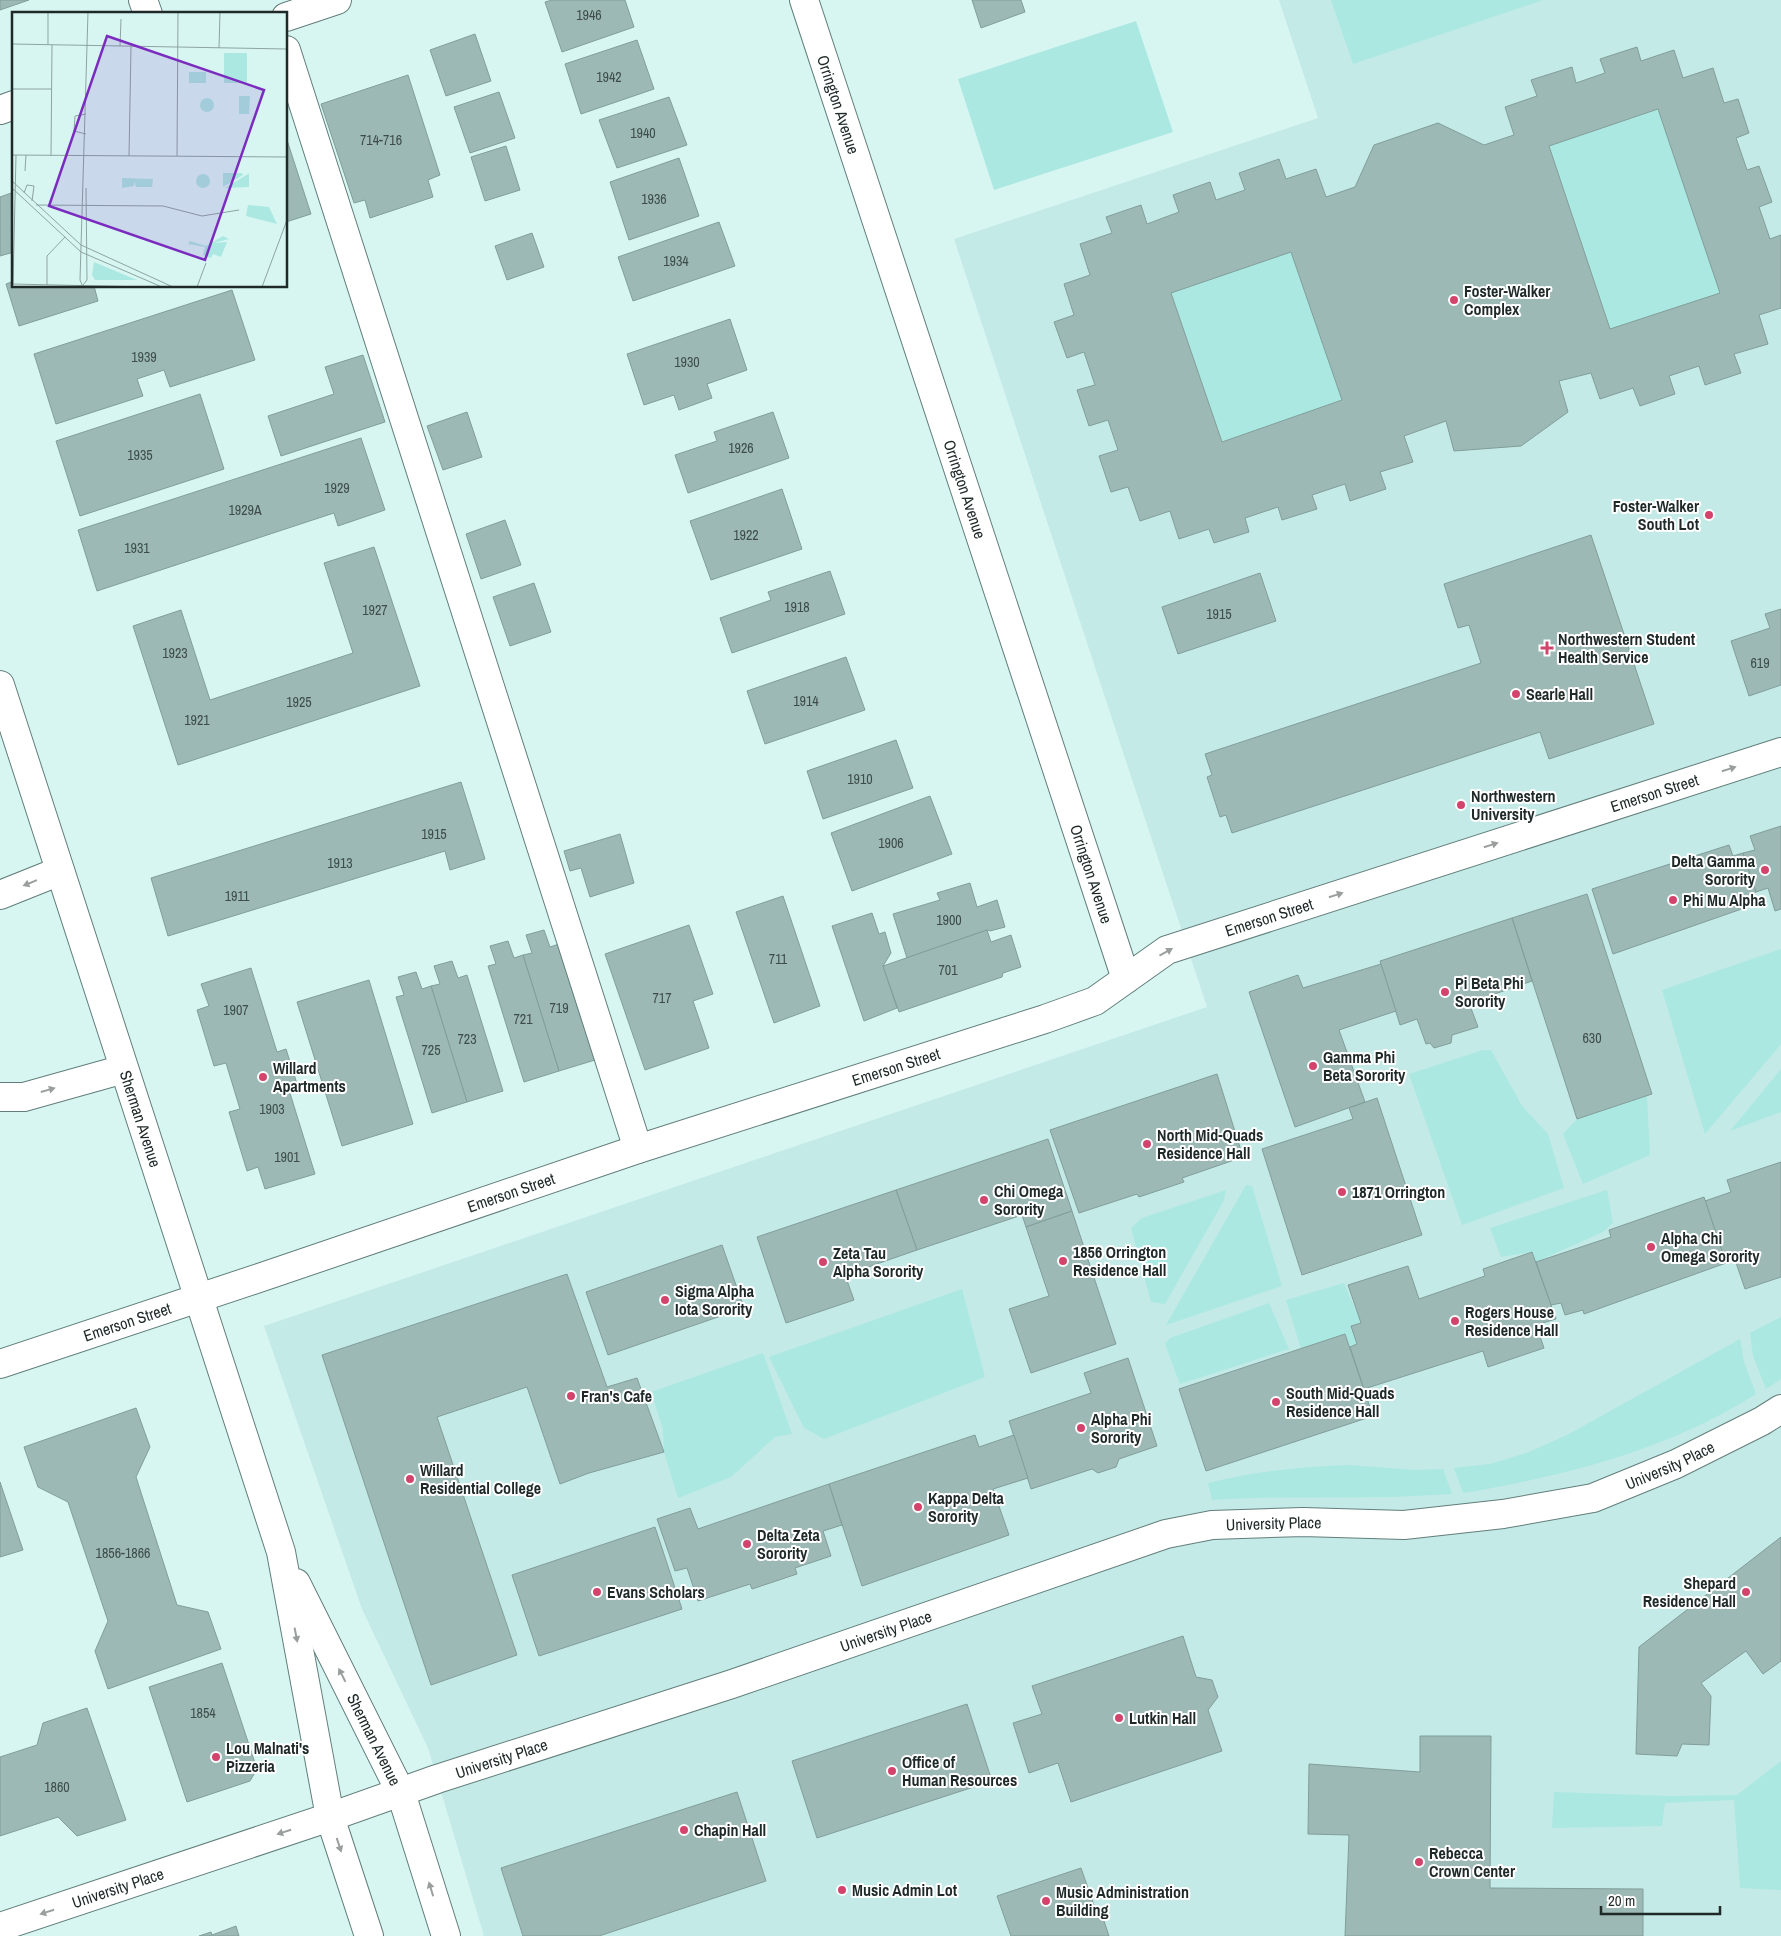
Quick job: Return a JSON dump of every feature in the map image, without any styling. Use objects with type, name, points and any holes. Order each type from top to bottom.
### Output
[{"type":"street","points":[[288,15],[337,0]]},
{"type":"street","name":"Orrington Avenue","points":[[804,0],[1126,979]]},
{"type":"street","points":[[288,56],[638,1148]]},
{"type":"street","points":[[0,110],[12,106]]},
{"type":"street","name":"Sherman Avenue","points":[[0,685],[281,1552],[330,1817],[369,1936]]},
{"type":"street","name":"Emerson Street","points":[[0,1364],[638,1148],[1045,1020],[1095,1001],[1167,950],[1781,752]]},
{"type":"street","points":[[0,895],[60,871]]},
{"type":"street","points":[[0,1097],[24,1097],[124,1069]]},
{"type":"street","name":"University Place","points":[[0,1927],[401,1793],[437,1779],[732,1684],[1166,1534],[1212,1525],[1303,1522],[1404,1525],[1503,1514],[1593,1498],[1676,1464],[1762,1421],[1781,1409]]},
{"type":"street","name":"Sherman Avenue","points":[[281,1552],[401,1793],[446,1936]]},
{"type":"shaded area","name":"Northwestern University","points":[[1279,0],[1781,0],[1781,1936],[484,1936],[428,1748],[362,1609],[264,1326],[1207,1007],[954,239],[1318,118]]},
{"type":"shaded area","points":[[1331,0],[1543,0],[1353,64]]},
{"type":"shaded area","points":[[1136,21],[1173,132],[994,190],[958,79]]},
{"type":"shaded area","points":[[1658,109],[1720,293],[1610,329],[1549,146]]},
{"type":"shaded area","points":[[1291,252],[1342,400],[1222,442],[1171,293]]},
{"type":"shaded area","points":[[1781,949],[1781,1044],[1705,1134],[1662,990]]},
{"type":"shaded area","points":[[1483,1050],[1491,1050],[1522,1106],[1548,1134],[1564,1188],[1462,1225],[1409,1074]]},
{"type":"shaded area","points":[[1781,1069],[1781,1112],[1730,1131]]},
{"type":"shaded area","points":[[1647,1096],[1650,1155],[1583,1184],[1563,1134],[1577,1119]]},
{"type":"shaded area","points":[[1246,1185],[1252,1186],[1282,1286],[1166,1325]]},
{"type":"shaded area","points":[[1226,1190],[1224,1200],[1165,1304],[1151,1302],[1131,1228],[1142,1218]]},
{"type":"shaded area","points":[[1607,1190],[1613,1223],[1603,1232],[1536,1262],[1532,1252],[1501,1257],[1490,1228]]},
{"type":"shaded area","points":[[1344,1283],[1361,1323],[1351,1326],[1357,1344],[1350,1347],[1345,1334],[1301,1349],[1286,1300]]},
{"type":"shaded area","points":[[962,1289],[985,1377],[824,1439],[804,1428],[769,1357]]},
{"type":"shaded area","points":[[1269,1303],[1289,1349],[1180,1384],[1165,1344],[1170,1338]]},
{"type":"shaded area","points":[[1781,1317],[1781,1379],[1766,1389],[1753,1356],[1750,1333]]},
{"type":"shaded area","points":[[1740,1339],[1744,1362],[1756,1394],[1722,1414],[1687,1431],[1615,1458],[1539,1478],[1463,1493],[1454,1468],[1490,1464],[1529,1452],[1567,1435]]},
{"type":"shaded area","points":[[763,1353],[792,1434],[775,1437],[731,1477],[678,1498],[664,1452],[663,1429],[651,1392]]},
{"type":"shaded area","points":[[1349,1465],[1415,1470],[1443,1469],[1452,1494],[1395,1497],[1212,1500],[1208,1483],[1278,1470]]},
{"type":"shaded area","points":[[1781,1761],[1781,1890],[1740,1888],[1734,1800],[1665,1803],[1662,1826],[1552,1828],[1554,1792],[1671,1796],[1737,1795]]},
{"type":"building","points":[[0,0],[29,0],[0,10]]},
{"type":"building","points":[[552,0],[625,0],[634,27],[562,52],[545,2]]},
{"type":"building","points":[[972,0],[1021,0],[1025,12],[981,28]]},
{"type":"building","points":[[475,34],[491,81],[446,96],[430,50]]},
{"type":"building","points":[[637,40],[654,89],[581,114],[565,64]]},
{"type":"building","name":"Foster-Walker Complex","points":[[1637,47],[1641,61],[1674,50],[1683,78],[1713,68],[1724,103],[1738,99],[1749,133],[1736,138],[1747,170],[1759,166],[1772,202],[1759,207],[1770,239],[1781,235],[1781,308],[1759,315],[1768,344],[1734,354],[1741,373],[1705,385],[1699,366],[1669,376],[1675,394],[1640,406],[1633,388],[1600,399],[1591,373],[1559,381],[1568,412],[1521,446],[1454,451],[1446,421],[1404,436],[1413,462],[1380,472],[1386,489],[1350,501],[1345,484],[1312,495],[1317,509],[1282,520],[1278,507],[1245,518],[1249,532],[1214,543],[1209,529],[1179,539],[1170,511],[1140,521],[1128,487],[1111,492],[1099,456],[1118,450],[1108,420],[1089,426],[1077,390],[1095,385],[1084,352],[1067,358],[1054,322],[1074,315],[1064,284],[1090,275],[1080,244],[1112,233],[1106,217],[1141,205],[1147,224],[1179,212],[1173,195],[1210,182],[1216,200],[1245,190],[1239,173],[1279,159],[1286,179],[1316,169],[1326,197],[1355,187],[1374,145],[1438,123],[1484,145],[1514,135],[1505,107],[1537,96],[1531,80],[1572,67],[1576,83],[1605,73],[1600,59]],"holes":[[[1658,109],[1720,293],[1610,329],[1549,146]],[[1291,252],[1342,400],[1222,442],[1171,293]]]},
{"type":"building","points":[[408,75],[440,175],[428,180],[433,197],[370,218],[365,200],[354,203],[321,104]]},
{"type":"building","points":[[499,92],[515,138],[470,153],[454,107]]},
{"type":"building","points":[[669,97],[687,145],[617,168],[599,120]]},
{"type":"building","points":[[288,143],[311,214],[288,221]]},
{"type":"building","points":[[506,146],[520,190],[485,201],[471,157]]},
{"type":"building","points":[[679,158],[699,216],[629,240],[610,182]]},
{"type":"building","points":[[12,193],[12,253],[0,256],[0,197]]},
{"type":"building","points":[[719,222],[735,266],[633,301],[618,257]]},
{"type":"building","points":[[532,233],[544,267],[507,280],[495,246]]},
{"type":"building","points":[[12,282],[12,288],[95,288],[98,301],[19,326],[6,284]]},
{"type":"building","points":[[232,290],[255,360],[170,387],[164,370],[137,379],[143,396],[56,424],[34,354]]},
{"type":"building","points":[[730,319],[747,370],[707,384],[712,398],[679,410],[674,395],[644,405],[627,354]]},
{"type":"building","points":[[363,355],[385,422],[281,456],[268,416],[334,394],[325,367]]},
{"type":"building","points":[[200,394],[224,469],[80,516],[56,441]]},
{"type":"building","points":[[467,412],[482,457],[443,470],[427,426]]},
{"type":"building","points":[[773,412],[789,458],[688,493],[675,455],[717,441],[714,432]]},
{"type":"building","points":[[361,438],[385,510],[338,526],[334,513],[97,591],[78,530]]},
{"type":"building","points":[[782,489],[802,549],[711,580],[690,521]]},
{"type":"building","points":[[505,520],[521,565],[481,579],[466,534]]},
{"type":"building","name":"Searle Hall","points":[[1591,535],[1654,724],[1549,759],[1540,732],[1232,833],[1226,815],[1220,817],[1207,777],[1212,775],[1205,754],[1481,663],[1469,625],[1458,628],[1444,584]]},
{"type":"building","points":[[374,547],[420,686],[178,765],[133,626],[181,610],[210,700],[353,653],[324,563]]},
{"type":"building","points":[[830,571],[845,614],[732,653],[720,618],[771,600],[768,592]]},
{"type":"building","points":[[1260,573],[1276,621],[1178,654],[1162,607]]},
{"type":"building","points":[[534,583],[551,632],[510,646],[493,597]]},
{"type":"building","points":[[1781,609],[1781,685],[1749,696],[1731,641],[1770,628],[1765,614]]},
{"type":"building","points":[[846,657],[865,710],[765,744],[747,691]]},
{"type":"building","points":[[896,740],[913,788],[823,819],[807,771]]},
{"type":"building","points":[[461,782],[485,859],[450,870],[445,851],[168,936],[151,878]]},
{"type":"building","points":[[930,796],[952,854],[852,891],[831,833]]},
{"type":"building","name":"Delta Gamma Sorority","points":[[1781,826],[1781,909],[1775,911],[1768,888],[1756,892],[1743,853],[1755,850],[1750,836]]},
{"type":"building","points":[[620,834],[634,883],[590,897],[581,868],[570,871],[564,851]]},
{"type":"building","name":"Phi Mu Alpha","points":[[1729,845],[1733,856],[1743,853],[1756,892],[1749,895],[1753,905],[1613,954],[1592,889]]},
{"type":"building","points":[[970,883],[977,907],[997,900],[1005,927],[987,930],[907,958],[893,914],[940,900],[937,893]]},
{"type":"building","points":[[1587,894],[1652,1094],[1577,1119],[1512,918]]},
{"type":"building","points":[[783,896],[820,1006],[774,1023],[736,912]]},
{"type":"building","points":[[872,913],[879,934],[885,932],[891,953],[883,966],[897,1008],[864,1021],[832,926]]},
{"type":"building","name":"Pi Beta Phi Sorority","points":[[1512,918],[1532,981],[1469,1003],[1478,1027],[1452,1035],[1451,1043],[1434,1048],[1430,1043],[1426,1044],[1417,1019],[1400,1025],[1380,961]]},
{"type":"building","points":[[689,925],[713,994],[693,1001],[709,1048],[645,1070],[605,954]]},
{"type":"building","points":[[544,930],[550,947],[559,944],[595,1060],[559,1071],[523,955],[532,953],[526,935]]},
{"type":"building","points":[[987,930],[991,942],[1011,935],[1021,967],[1003,973],[1002,977],[899,1012],[883,966]]},
{"type":"building","points":[[508,941],[514,958],[523,955],[559,1071],[524,1082],[488,966],[496,964],[490,946]]},
{"type":"building","points":[[452,961],[458,978],[467,975],[503,1091],[467,1102],[431,986],[440,984],[434,966]]},
{"type":"building","name":"Gamma Phi Beta Sorority","points":[[1381,964],[1396,1011],[1339,1030],[1365,1102],[1295,1127],[1249,992],[1298,975],[1303,988]]},
{"type":"building","name":"Willard Apartments","points":[[251,968],[277,1052],[286,1049],[298,1087],[289,1090],[315,1174],[265,1189],[258,1167],[247,1171],[229,1112],[240,1109],[226,1063],[214,1066],[197,1010],[209,1006],[201,984]]},
{"type":"building","points":[[416,972],[422,989],[431,986],[467,1102],[432,1113],[396,997],[404,995],[398,977]]},
{"type":"building","points":[[369,980],[413,1124],[342,1146],[297,1002]]},
{"type":"building","name":"North Mid-Quads Residence Hall","points":[[1217,1074],[1243,1157],[1182,1178],[1184,1182],[1139,1197],[1137,1194],[1079,1213],[1050,1130]]},
{"type":"building","name":"1871 Orrington","points":[[1377,1098],[1422,1235],[1302,1275],[1262,1149],[1353,1119],[1349,1108]]},
{"type":"building","name":"Chi Omega Sorority","points":[[1048,1139],[1072,1211],[1026,1227],[1022,1215],[917,1250],[896,1190]]},
{"type":"building","points":[[1781,1162],[1781,1277],[1745,1289],[1733,1254],[1724,1257],[1705,1201],[1731,1192],[1727,1180]]},
{"type":"building","name":"Zeta Tau Alpha Sorority","points":[[896,1190],[917,1250],[845,1275],[854,1300],[786,1323],[757,1237]]},
{"type":"building","name":"Alpha Chi Omega Sorority","points":[[1704,1197],[1726,1263],[1584,1314],[1583,1310],[1565,1315],[1561,1303],[1551,1305],[1536,1262],[1611,1237],[1609,1230]]},
{"type":"building","name":"1856 Orrington Residence Hall","points":[[1072,1211],[1116,1344],[1031,1373],[1009,1309],[1049,1296],[1026,1227]]},
{"type":"building","name":"Sigma Alpha Iota Sorority","points":[[722,1245],[744,1308],[608,1355],[586,1292]]},
{"type":"building","name":"Rogers House Residence Hall","points":[[1532,1252],[1556,1319],[1536,1325],[1544,1348],[1488,1367],[1483,1351],[1364,1389],[1350,1347],[1357,1344],[1351,1326],[1361,1323],[1348,1285],[1408,1266],[1419,1299],[1485,1276],[1483,1269]]},
{"type":"building","name":"Willard Residential College","points":[[567,1274],[607,1387],[637,1378],[664,1452],[589,1473],[560,1484],[527,1387],[437,1417],[517,1655],[431,1685],[322,1355]]},
{"type":"building","name":"South Mid-Quads Residence Hall","points":[[1345,1334],[1373,1416],[1206,1471],[1179,1389]]},
{"type":"building","name":"Alpha Phi Sorority","points":[[1128,1358],[1157,1446],[1119,1459],[1116,1467],[1098,1473],[1092,1469],[1031,1489],[1009,1421],[1091,1393],[1084,1373]]},
{"type":"building","points":[[136,1408],[150,1447],[136,1477],[177,1605],[208,1612],[221,1649],[108,1689],[95,1651],[108,1621],[68,1502],[38,1487],[24,1447]]},
{"type":"building","name":"Kappa Delta Sorority","points":[[975,1435],[979,1447],[1014,1435],[1028,1478],[993,1489],[1009,1535],[862,1586],[829,1484]]},
{"type":"building","points":[[0,1482],[23,1550],[0,1557]]},
{"type":"building","name":"Delta Zeta Sorority","points":[[829,1484],[842,1525],[823,1531],[831,1556],[795,1568],[797,1574],[752,1589],[750,1584],[698,1601],[687,1568],[675,1571],[657,1519],[690,1508],[698,1529]]},
{"type":"building","name":"Evans Scholars","points":[[655,1527],[682,1609],[539,1656],[512,1575]]},
{"type":"building","name":"Shepard Residence Hall","points":[[1781,1537],[1781,1661],[1763,1674],[1746,1651],[1701,1683],[1711,1696],[1709,1745],[1682,1744],[1677,1756],[1636,1754],[1639,1647]]},
{"type":"building","name":"Lutkin Hall","points":[[1183,1636],[1196,1677],[1212,1680],[1218,1697],[1208,1710],[1222,1751],[1071,1802],[1058,1763],[1029,1773],[1013,1723],[1042,1714],[1032,1686]]},
{"type":"building","points":[[222,1663],[257,1769],[250,1781],[187,1802],[149,1687]]},
{"type":"building","name":"Office of Human Resources","points":[[967,1704],[992,1781],[817,1838],[792,1761]]},
{"type":"building","points":[[87,1708],[126,1820],[77,1836],[58,1817],[0,1836],[0,1757],[37,1745],[43,1723]]},
{"type":"building","name":"Rebecca Crown Center","points":[[1420,1736],[1491,1736],[1490,1888],[1643,1889],[1643,1936],[1345,1936],[1349,1835],[1308,1834],[1309,1764],[1420,1772]]},
{"type":"building","name":"Chapin Hall","points":[[737,1792],[766,1881],[599,1936],[523,1936],[501,1868]]},
{"type":"building","name":"Music Administration Building","points":[[1081,1868],[1095,1908],[1099,1906],[1109,1936],[1011,1936],[997,1896]]},
{"type":"building","points":[[236,1926],[239,1936],[199,1936],[211,1932],[212,1935]]},
{"type":"place","name":"Foster-Walker Complex","points":[[1454,300]]},
{"type":"place","name":"Foster-Walker South Lot","points":[[1709,515]]},
{"type":"place","name":"Northwestern Student Health Service","points":[[1547,648]]},
{"type":"place","name":"Searle Hall","points":[[1516,694]]},
{"type":"place","name":"Northwestern University","points":[[1461,805]]},
{"type":"place","name":"Delta Gamma Sorority","points":[[1765,870]]},
{"type":"place","name":"Phi Mu Alpha","points":[[1673,900]]},
{"type":"place","name":"Pi Beta Phi Sorority","points":[[1445,992]]},
{"type":"place","name":"Gamma Phi Beta Sorority","points":[[1313,1066]]},
{"type":"place","name":"Willard Apartments","points":[[263,1077]]},
{"type":"place","name":"North Mid-Quads Residence Hall","points":[[1147,1144]]},
{"type":"place","name":"1871 Orrington","points":[[1342,1192]]},
{"type":"place","name":"Chi Omega Sorority","points":[[984,1200]]},
{"type":"place","name":"Alpha Chi Omega Sorority","points":[[1651,1247]]},
{"type":"place","name":"1856 Orrington Residence Hall","points":[[1063,1261]]},
{"type":"place","name":"Zeta Tau Alpha Sorority","points":[[823,1262]]},
{"type":"place","name":"Sigma Alpha Iota Sorority","points":[[665,1300]]},
{"type":"place","name":"Rogers House Residence Hall","points":[[1455,1321]]},
{"type":"place","name":"Fran's Cafe","points":[[571,1396]]},
{"type":"place","name":"South Mid-Quads Residence Hall","points":[[1276,1402]]},
{"type":"place","name":"Alpha Phi Sorority","points":[[1081,1428]]},
{"type":"place","name":"Willard Residential College","points":[[410,1479]]},
{"type":"place","name":"Kappa Delta Sorority","points":[[918,1507]]},
{"type":"place","name":"Delta Zeta Sorority","points":[[747,1544]]},
{"type":"place","name":"Evans Scholars","points":[[597,1592]]},
{"type":"place","name":"Shepard Residence Hall","points":[[1746,1592]]},
{"type":"place","name":"Lutkin Hall","points":[[1119,1718]]},
{"type":"place","name":"Lou Malnati's Pizzeria","points":[[216,1757]]},
{"type":"place","name":"Office of Human Resources","points":[[892,1771]]},
{"type":"place","name":"Chapin Hall","points":[[684,1830]]},
{"type":"place","name":"Rebecca Crown Center","points":[[1419,1862]]},
{"type":"place","name":"Music Admin Lot","points":[[842,1890]]},
{"type":"place","name":"Music Administration Building","points":[[1046,1901]]}]
